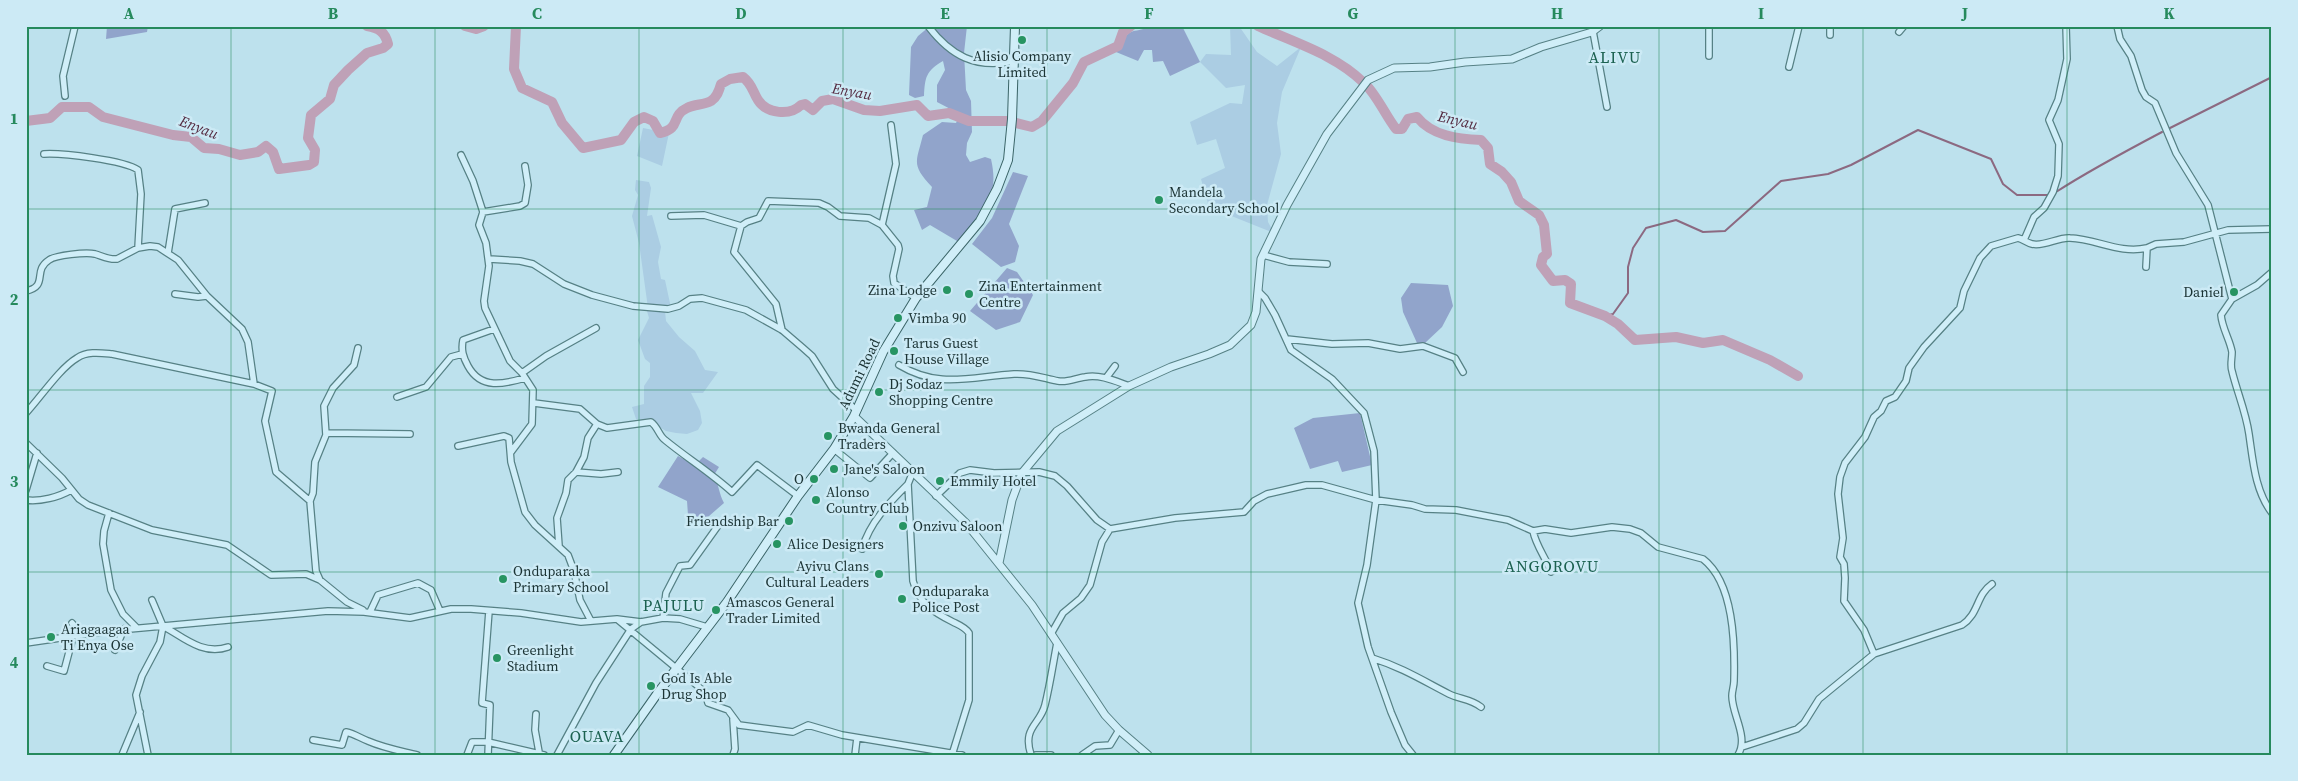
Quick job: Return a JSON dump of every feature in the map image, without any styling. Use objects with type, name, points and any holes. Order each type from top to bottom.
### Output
[{"type":"main road","name":"Adumi Road","points":[[614,755],[706,627],[727,602],[798,496],[834,448],[855,413],[883,352],[916,298],[988,209],[1008,160],[1012,121],[1015,26]]},
{"type":"street","points":[[65,96],[63,76],[75,26]]},
{"type":"street","points":[[928,26],[950,51],[968,60],[999,64],[1014,61]]},
{"type":"street","points":[[999,563],[1012,500],[1022,473],[1057,431],[1129,386],[1171,367],[1209,354],[1238,340],[1255,318],[1259,292],[1258,269],[1290,198],[1327,134],[1368,80],[1394,68],[1430,67],[1465,62],[1512,59],[1600,26]]},
{"type":"street","points":[[1709,26],[1709,56]]},
{"type":"street","points":[[1789,67],[1799,26]]},
{"type":"street","points":[[1830,26],[1830,35]]},
{"type":"street","points":[[2024,240],[2034,217],[2044,208],[2053,192],[2058,176],[2059,144],[2049,120],[2058,100],[2067,59],[2066,26]]},
{"type":"street","points":[[2117,26],[2120,39],[2131,56],[2142,90],[2146,97],[2155,103],[2176,153],[2204,197],[2216,232],[2224,273],[2232,299]]},
{"type":"street","points":[[1592,29],[1607,107]]},
{"type":"street","points":[[882,225],[896,164],[891,125]]},
{"type":"street","points":[[44,154],[66,154],[130,166],[138,170],[141,194],[138,248]]},
{"type":"street","points":[[461,155],[473,181],[483,212],[480,225],[489,259],[484,301],[494,329],[510,361],[533,390],[532,424],[511,452]]},
{"type":"street","points":[[483,212],[520,206],[525,203],[528,185],[525,166]]},
{"type":"street","points":[[782,330],[776,304],[734,252],[741,226],[759,218],[768,201],[819,204],[828,207],[840,216],[869,218],[882,225],[900,249],[893,276],[894,283],[916,298]]},
{"type":"street","points":[[168,252],[175,209],[204,203]]},
{"type":"street","points":[[671,216],[704,215],[741,226]]},
{"type":"street","points":[[1874,654],[1864,630],[1844,602],[1844,564],[1840,558],[1843,538],[1838,494],[1840,477],[1846,464],[1865,437],[1874,417],[1882,411],[1886,402],[1895,397],[1906,381],[1909,368],[1924,347],[1960,308],[1964,290],[1980,258],[1991,246],[2018,238],[2030,244],[2038,245],[2070,237],[2114,249],[2136,251],[2156,244],[2184,242],[2228,230],[2272,229]]},
{"type":"street","points":[[26,291],[39,285],[41,268],[50,259],[88,254],[117,260],[138,248],[154,246],[168,252],[178,260],[207,296],[232,319],[247,337],[254,384]]},
{"type":"street","points":[[2146,267],[2147,248]]},
{"type":"street","points":[[1263,255],[1289,262],[1327,264]]},
{"type":"street","points":[[489,259],[520,261],[533,264],[564,284],[592,296],[633,306],[668,309],[679,306],[690,299],[706,298],[746,310],[782,330],[812,356],[833,389],[912,474],[966,523],[1032,605],[1105,715],[1148,755]]},
{"type":"street","points":[[2272,272],[2257,285],[2232,299],[2223,312],[2222,320],[2232,352],[2232,371],[2249,434],[2249,448],[2256,477],[2259,482],[2262,498],[2272,513]]},
{"type":"street","points":[[1259,292],[1265,298],[1294,354],[1332,378],[1364,413],[1374,451],[1376,500],[1367,565],[1358,603],[1372,658],[1405,745],[1413,755]]},
{"type":"street","points":[[175,294],[198,297],[207,296]]},
{"type":"street","points":[[494,329],[464,339],[462,354],[470,370],[483,382],[501,384],[523,375],[546,356],[596,328]]},
{"type":"street","points":[[1287,339],[1332,344],[1368,343],[1400,349],[1423,346],[1455,358],[1463,372]]},
{"type":"street","points":[[320,580],[316,571],[310,501],[313,493],[315,462],[326,433],[324,406],[334,388],[354,365],[358,348]]},
{"type":"street","points":[[26,413],[47,388],[77,358],[91,353],[112,354],[254,384],[272,391],[265,421],[276,472],[310,501]]},
{"type":"street","points":[[397,397],[426,387],[452,357],[462,354]]},
{"type":"street","points":[[899,365],[915,374],[939,380],[1019,374],[1046,377],[1061,382],[1086,376],[1106,378],[1129,386]]},
{"type":"street","points":[[1106,378],[1115,366]]},
{"type":"street","points":[[534,403],[580,409],[598,424],[610,428],[651,422],[660,430],[664,440],[732,492],[757,465],[798,496]]},
{"type":"street","points":[[558,546],[557,518],[566,493],[568,480],[576,472],[584,457],[588,438],[598,424]]},
{"type":"street","points":[[326,433],[410,434]]},
{"type":"street","points":[[458,446],[507,436],[525,512],[535,526],[564,550],[571,561],[580,600],[591,620]]},
{"type":"street","points":[[26,443],[83,502],[152,530],[228,545],[271,574],[306,574],[320,580],[347,602],[367,612]]},
{"type":"street","points":[[834,448],[870,478],[893,454]]},
{"type":"street","points":[[26,490],[36,452]]},
{"type":"street","points":[[936,496],[960,473],[970,470],[1039,472],[1055,476],[1067,486],[1097,520],[1110,529],[1175,518],[1244,512],[1254,501],[1267,494],[1306,485],[1322,485],[1376,500],[1412,505],[1425,509],[1456,510],[1486,515],[1508,520],[1533,531],[1545,529],[1571,533],[1612,527],[1630,529],[1641,533],[1658,547],[1703,559],[1709,563],[1723,585],[1730,612],[1734,670],[1732,697],[1742,748],[1738,755]]},
{"type":"street","points":[[576,472],[601,474],[618,472]]},
{"type":"street","points":[[862,549],[866,534],[874,521],[908,484],[912,474]]},
{"type":"street","points":[[908,484],[913,581],[916,593],[932,611],[964,628],[969,633],[971,685],[969,700],[952,754]]},
{"type":"street","points":[[26,500],[34,501],[59,496],[71,490]]},
{"type":"street","points":[[109,513],[104,530],[103,544],[111,590],[123,614],[137,628]]},
{"type":"street","points":[[663,618],[666,593],[680,566],[690,565],[720,523]]},
{"type":"street","points":[[1051,634],[1063,613],[1080,598],[1090,585],[1102,542],[1110,529]]},
{"type":"street","points":[[1533,531],[1536,544],[1541,548],[1551,572]]},
{"type":"street","points":[[367,612],[378,595],[418,583],[431,590],[440,611]]},
{"type":"street","points":[[1742,748],[1797,729],[1804,724],[1819,699],[1874,654],[1966,622],[1975,613],[1981,594],[1992,584]]},
{"type":"street","points":[[148,755],[136,695],[142,676],[160,642],[162,626],[152,600]]},
{"type":"street","points":[[26,643],[124,629],[328,611],[367,612],[410,618],[451,609],[489,611],[581,622],[616,619],[640,622],[663,618],[680,619],[706,627]]},
{"type":"street","points":[[488,755],[490,705],[482,703],[489,611]]},
{"type":"street","points":[[616,619],[631,629],[644,644],[666,658],[676,670],[705,692],[708,703],[728,710],[738,725],[793,732],[808,725],[858,738],[962,755]]},
{"type":"street","points":[[557,755],[596,683],[631,629],[640,622]]},
{"type":"street","points":[[72,623],[82,635]]},
{"type":"street","points":[[162,626],[198,647],[223,649],[228,647]]},
{"type":"street","points":[[116,650],[124,629]]},
{"type":"street","points":[[47,666],[64,670],[73,636]]},
{"type":"street","points":[[1031,755],[1028,738],[1033,724],[1044,708],[1056,643]]},
{"type":"street","points":[[1372,658],[1406,670],[1451,695],[1473,701],[1481,706]]},
{"type":"street","points":[[122,755],[140,712]]},
{"type":"street","points":[[466,755],[472,742],[488,742],[542,753],[535,730],[536,714]]},
{"type":"street","points":[[733,719],[735,749],[733,755]]},
{"type":"street","points":[[1082,755],[1095,746],[1110,744],[1120,730]]},
{"type":"street","points":[[313,740],[342,745],[346,732],[390,749],[417,755]]},
{"type":"street","points":[[855,755],[858,738]]},
{"type":"street","points":[[1036,755],[1051,755]]},
{"type":"shaded area","points":[[107,26],[148,26],[147,32],[106,39]]},
{"type":"shaded area","points":[[930,26],[967,26],[964,53],[966,90],[971,101],[972,132],[967,143],[966,155],[970,162],[985,157],[991,159],[993,169],[992,192],[986,206],[969,230],[957,241],[930,225],[922,230],[914,210],[927,207],[932,187],[921,173],[917,163],[923,135],[942,122],[956,123],[960,114],[937,102],[937,85],[945,70],[943,61],[927,75],[924,96],[915,98],[909,95],[911,47],[918,36]]},
{"type":"shaded area","points":[[1154,26],[1182,26],[1200,62],[1170,76],[1163,61],[1153,62],[1152,50],[1144,50],[1138,61],[1116,52],[1128,34]]},
{"type":"shaded area","points":[[1230,26],[1239,26],[1257,52],[1277,66],[1301,47],[1282,92],[1277,123],[1281,154],[1267,205],[1268,222],[1274,233],[1209,207],[1201,179],[1225,168],[1216,139],[1197,145],[1190,122],[1230,103],[1242,104],[1245,85],[1226,88],[1200,62],[1206,54],[1231,55]]},
{"type":"shaded area","points":[[643,128],[669,133],[662,166],[637,156]]},
{"type":"shaded area","points":[[1013,172],[1028,176],[1009,224],[1019,246],[1015,262],[1001,267],[972,244],[992,218]]},
{"type":"shaded area","points":[[636,180],[649,182],[651,188],[647,216],[652,215],[661,247],[658,262],[661,279],[665,280],[671,308],[648,308],[639,243],[632,216],[638,195],[635,190]]},
{"type":"shaded area","points":[[1007,268],[1017,272],[1033,295],[1020,322],[996,330],[970,311]]},
{"type":"shaded area","points":[[1411,283],[1448,285],[1453,306],[1442,327],[1425,343],[1417,343],[1403,312],[1401,298]]},
{"type":"shaded area","points":[[647,311],[665,311],[666,321],[679,337],[695,351],[705,370],[718,372],[703,393],[691,393],[700,411],[702,423],[698,430],[687,434],[676,433],[666,431],[649,421],[636,419],[632,407],[644,404],[644,386],[650,377],[650,363],[645,359],[638,340],[649,318]]},
{"type":"shaded area","points":[[1360,413],[1372,465],[1342,472],[1338,461],[1310,469],[1294,428],[1313,418]]},
{"type":"shaded area","points":[[678,456],[695,465],[703,457],[719,467],[714,475],[724,503],[701,523],[688,515],[687,501],[658,487]]},
{"type":"waterway","name":"Enyau","points":[[26,121],[50,118],[62,107],[89,107],[103,117],[173,135],[191,137],[204,148],[219,149],[240,155],[258,152],[266,146],[273,152],[279,169],[309,165],[314,162],[315,150],[308,138],[311,115],[330,99],[334,85],[348,70],[367,53],[383,48],[388,44],[381,31],[367,26]]},
{"type":"waterway","name":"Enyau","points":[[465,26],[476,29],[484,26]]},
{"type":"waterway","name":"Enyau","points":[[516,26],[514,69],[522,88],[552,102],[562,123],[583,148],[621,140],[634,122],[644,117],[653,121],[660,133],[667,131],[674,125],[682,111],[711,101],[718,94],[721,84],[730,79],[743,77],[762,105],[773,111],[791,111],[805,104],[813,110],[822,101],[833,99],[864,110],[880,111],[917,105],[928,116],[949,113],[969,121],[1008,121],[1032,127],[1042,121],[1073,83],[1084,62],[1118,46],[1123,32],[1131,26]]},
{"type":"waterway","name":"Enyau","points":[[1258,26],[1327,56],[1352,72],[1372,92],[1396,129],[1402,129],[1408,119],[1417,117],[1430,128],[1446,135],[1463,139],[1481,140],[1488,148],[1490,164],[1502,172],[1511,182],[1519,201],[1539,215],[1544,225],[1547,254],[1543,257],[1541,265],[1553,281],[1565,280],[1571,284],[1570,303],[1605,316],[1618,324],[1635,340],[1676,337],[1703,343],[1723,340],[1770,360],[1798,376]]},
{"type":"waterway","points":[[2170,128],[2272,77]]},
{"type":"waterway","points":[[1605,316],[1613,314],[1628,293],[1628,267],[1633,248],[1646,228],[1676,220],[1703,232],[1725,231],[1781,181],[1828,174],[1851,165],[1918,130],[1991,159],[2003,184],[2017,195],[2050,195]]},
{"type":"waterway","points":[[2056,192],[2095,168],[2162,132]]},
{"type":"place","name":"Alisio Company Limited","points":[[1022,40]]},
{"type":"place","name":"Mandela Secondary School","points":[[1159,200]]},
{"type":"place","name":"Zina Lodge","points":[[947,290]]},
{"type":"place","name":"Daniel","points":[[2234,292]]},
{"type":"place","name":"Zina Entertainment Centre","points":[[969,294]]},
{"type":"place","name":"Vimba 90","points":[[898,318]]},
{"type":"place","name":"Tarus Guest House Village","points":[[894,351]]},
{"type":"place","name":"Dj Sodaz Shopping Centre","points":[[879,392]]},
{"type":"place","name":"Bwanda General Traders","points":[[828,436]]},
{"type":"place","name":"Jane's Saloon","points":[[834,469]]},
{"type":"place","name":"O","points":[[814,479]]},
{"type":"place","name":"Emmily Hotel","points":[[940,481]]},
{"type":"place","name":"Alonso Country Club","points":[[816,500]]},
{"type":"place","name":"Friendship Bar","points":[[789,521]]},
{"type":"place","name":"Onzivu Saloon","points":[[903,526]]},
{"type":"place","name":"Alice Designers","points":[[777,544]]},
{"type":"place","name":"Ayivu Clans Cultural Leaders","points":[[879,574]]},
{"type":"place","name":"Onduparaka Primary School","points":[[503,579]]},
{"type":"place","name":"Onduparaka Police Post","points":[[902,599]]},
{"type":"place","name":"Amascos General Trader Limited","points":[[716,610]]},
{"type":"place","name":"Ariagaagaa Ti Enya Ose","points":[[51,637]]},
{"type":"place","name":"Greenlight Stadium","points":[[497,658]]},
{"type":"place","name":"God Is Able Drug Shop","points":[[651,686]]},
{"type":"district","name":"ALIVU","points":[[1615,57]]},
{"type":"district","name":"ANGOROVU","points":[[1552,566]]},
{"type":"district","name":"PAJULU","points":[[674,605]]},
{"type":"district","name":"OUAVA","points":[[597,736]]}]
